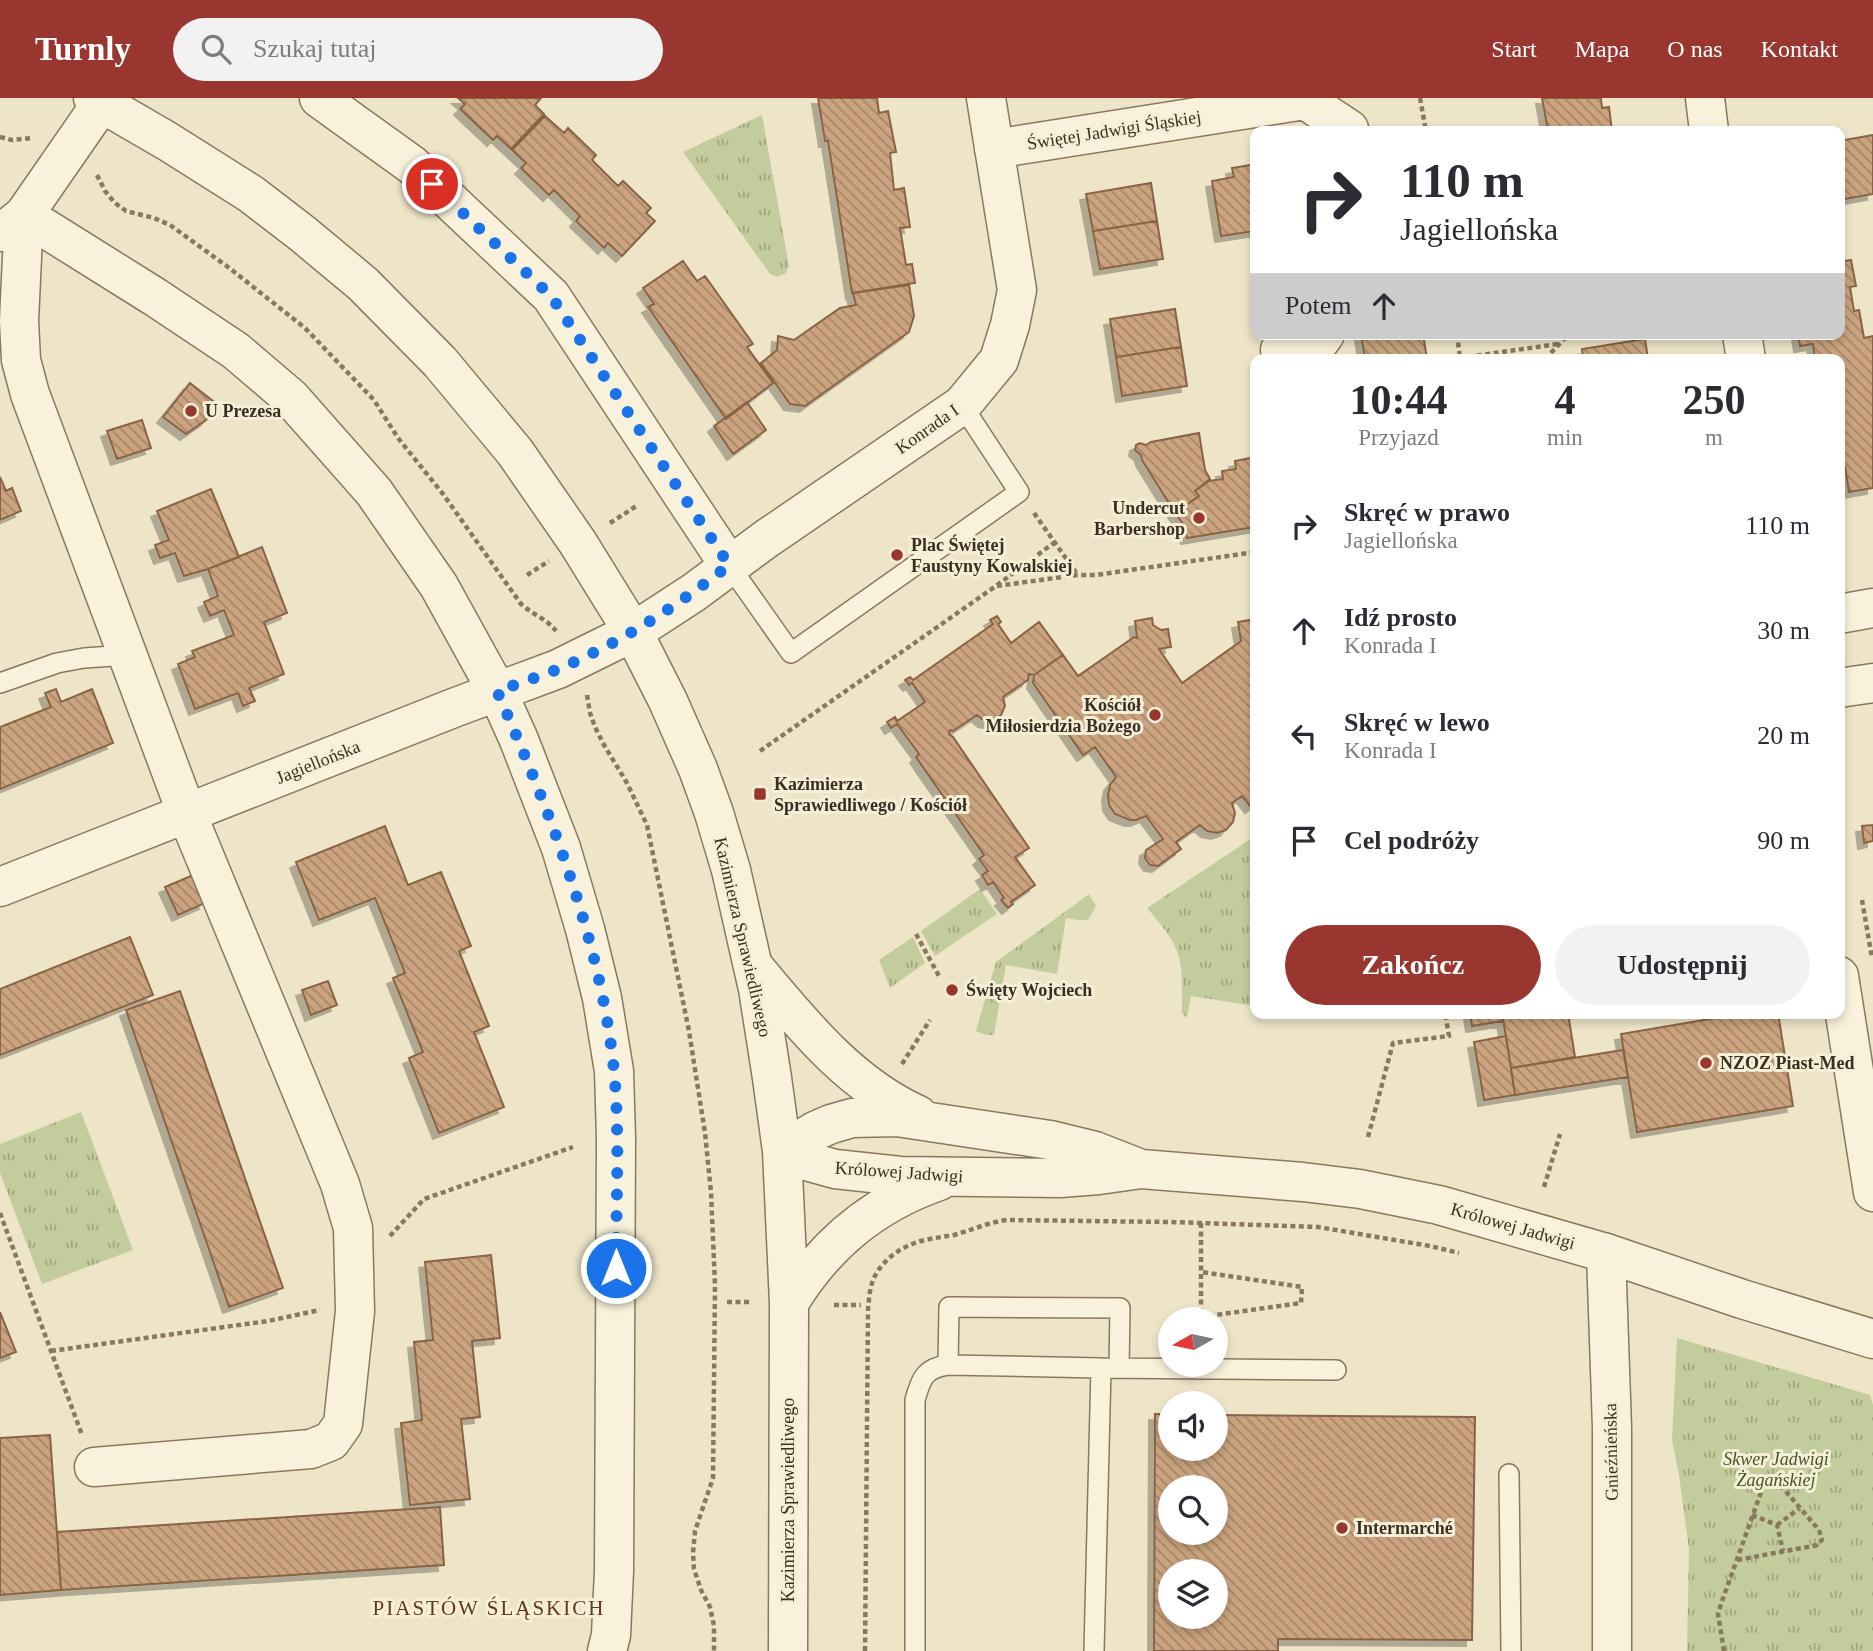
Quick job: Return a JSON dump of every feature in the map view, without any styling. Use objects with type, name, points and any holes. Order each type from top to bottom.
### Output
[{"type":"street","points":[[319,98],[412,165],[551,296],[729,565]]},
{"type":"street","name":"Konrada I","points":[[633,632],[962,405],[999,360],[1017,290],[986,98]]},
{"type":"street","points":[[1705,98],[1708,126]]},
{"type":"street","points":[[94,1467],[311,1449],[331,1441],[343,1424],[355,1301],[353,1228],[341,1184],[187,814],[30,394],[21,360],[12,225],[100,100]]},
{"type":"street","name":"Kazimierza Sprawiedliwego","points":[[100,100],[251,194],[303,234],[363,284],[440,362],[515,452],[578,543],[633,632],[668,701],[698,769],[731,870],[753,965],[782,1151],[789,1303],[788,1651]]},
{"type":"street","name":"Świętej Jadwigi Śląskiej","points":[[994,149],[1305,100],[1344,126]]},
{"type":"street","points":[[12,225],[155,297],[236,351],[291,398],[374,492],[439,586],[497,691],[519,740],[561,848],[585,929],[602,998],[614,1071],[614,1571],[611,1635],[607,1651]]},
{"type":"street","points":[[1280,350],[1321,340]]},
{"type":"street","points":[[1845,613],[1873,608]]},
{"type":"street","name":"Jagiellońska","points":[[0,887],[558,669],[633,632]]},
{"type":"street","points":[[1845,687],[1873,683]]},
{"type":"street","points":[[753,965],[801,1022],[850,1072],[895,1105],[930,1121]]},
{"type":"street","points":[[1845,1014],[1873,1192]]},
{"type":"street","name":"Królowej Jadwigi","points":[[782,1151],[815,1131],[852,1118],[897,1117],[1050,1140],[1080,1147],[1141,1169]]},
{"type":"street","name":"Królowej Jadwigi","points":[[782,1151],[799,1159],[835,1169],[900,1176],[1060,1178],[1141,1169],[1360,1189],[1439,1205],[1606,1254],[1873,1339]]},
{"type":"street","points":[[789,1303],[800,1285],[833,1245],[860,1222],[917,1188],[951,1177]]},
{"type":"street","name":"Gnieźnieńska","points":[[1606,1254],[1612,1428],[1612,1651]]},
{"type":"lane","points":[[729,565],[791,653],[1019,492],[962,405]]},
{"type":"lane","points":[[0,683],[57,663],[128,655]]},
{"type":"lane","points":[[948,1365],[948,1307],[1120,1308],[1110,1368],[1094,1651]]},
{"type":"lane","points":[[915,1651],[915,1400],[926,1373],[936,1367],[948,1365],[1336,1370]]},
{"type":"lane","points":[[1509,1474],[1511,1651]]},
{"type":"path","points":[[1420,98],[1425,126]]},
{"type":"path","points":[[1549,354],[1563,340]]},
{"type":"path","points":[[1488,354],[1558,344]]},
{"type":"path","points":[[1019,492],[1077,575]]},
{"type":"path","points":[[760,751],[1055,542]]},
{"type":"path","points":[[996,586],[1077,575],[1097,575],[1250,553]]},
{"type":"path","points":[[1861,900],[1873,966]]},
{"type":"path","points":[[916,934],[939,976]]},
{"type":"path","points":[[1368,1137],[1393,1043],[1449,1036],[1446,1019]]},
{"type":"path","points":[[899,1072],[930,1020]]},
{"type":"path","points":[[1544,1187],[1560,1134]]},
{"type":"path","points":[[382,1245],[424,1199],[573,1147]]},
{"type":"path","points":[[0,1213],[94,1467]]},
{"type":"path","points":[[1201,1223],[1201,1317],[1301,1303],[1302,1287],[1202,1272]]},
{"type":"path","points":[[714,1651],[714,1626],[710,1607],[694,1569],[693,1553],[695,1531],[713,1478],[715,1285]]},
{"type":"path","points":[[51,1351],[290,1317],[355,1301]]},
{"type":"path","points":[[1724,1651],[1718,1614],[1752,1515],[1764,1484],[1773,1479],[1780,1483],[1819,1531],[1822,1540],[1813,1546],[1737,1560]]},
{"type":"path","points":[[1777,1525],[1800,1508]]},
{"type":"path","points":[[1752,1515],[1777,1525]]},
{"type":"path","points":[[1777,1525],[1783,1551]]},
{"type":"green space","points":[[762,115],[789,266],[786,273],[777,277],[770,274],[683,152]]},
{"type":"green space","points":[[1250,839],[1250,1005],[1191,996],[1187,1018],[1182,1013],[1179,956],[1168,935],[1147,908]]},
{"type":"green space","points":[[980,889],[997,914],[935,956],[921,931]]},
{"type":"green space","points":[[1089,894],[1096,906],[1088,920],[1066,918],[1057,974],[1006,965],[994,1035],[976,1031],[996,962]]},
{"type":"green space","points":[[913,937],[925,963],[890,988],[879,960]]},
{"type":"green space","points":[[81,1112],[133,1250],[42,1284],[0,1173],[0,1144]]},
{"type":"green space","name":"Skwer Jadwigi Żagańskiej","points":[[1677,1338],[1870,1395],[1873,1405],[1873,1651],[1687,1651],[1689,1549],[1672,1440]]},
{"type":"building","points":[[458,98],[541,98],[535,105],[544,114],[511,149],[497,136],[493,140],[460,109],[465,104]]},
{"type":"building","points":[[818,98],[877,98],[879,113],[888,111],[896,152],[890,153],[894,190],[904,188],[910,227],[900,228],[906,265],[912,264],[915,283],[852,293],[828,141],[825,141]]},
{"type":"building","points":[[1542,98],[1601,98],[1602,108],[1609,107],[1611,126],[1547,126]]},
{"type":"building","points":[[545,116],[564,133],[568,128],[596,155],[592,160],[618,186],[623,181],[651,208],[646,213],[655,221],[622,256],[608,243],[604,248],[576,221],[580,216],[554,190],[549,195],[521,168],[526,163],[512,150]]},
{"type":"building","points":[[1873,135],[1873,194],[1845,199],[1845,140]]},
{"type":"building","points":[[1250,165],[1250,232],[1221,236],[1212,181],[1234,177],[1232,168]]},
{"type":"building","points":[[1151,183],[1157,221],[1093,231],[1086,194]]},
{"type":"building","points":[[1157,221],[1163,259],[1100,269],[1093,231]]},
{"type":"building","points":[[1851,260],[1856,286],[1850,287],[1854,311],[1859,310],[1864,338],[1873,336],[1873,488],[1849,492],[1845,467],[1845,354],[1814,354],[1813,344],[1800,346],[1799,340],[1845,340],[1845,261]]},
{"type":"building","points":[[683,261],[697,281],[705,276],[753,344],[747,347],[773,383],[726,419],[648,307],[654,304],[643,288]]},
{"type":"building","points":[[909,285],[914,316],[909,332],[805,406],[790,404],[761,363],[777,350],[778,336],[794,340],[840,308],[856,305],[853,293]]},
{"type":"building","points":[[1175,309],[1181,347],[1116,357],[1110,319]]},
{"type":"building","points":[[1362,340],[1424,340],[1426,354],[1364,354]]},
{"type":"building","points":[[1645,340],[1647,354],[1582,354],[1582,349]]},
{"type":"building","points":[[1181,347],[1187,386],[1122,396],[1116,357]]},
{"type":"building","name":"U Prezesa","points":[[190,383],[218,405],[206,420],[186,434],[163,417]]},
{"type":"building","points":[[747,402],[766,430],[733,454],[714,426]]},
{"type":"building","points":[[142,420],[151,448],[117,459],[107,431]]},
{"type":"building","points":[[1199,433],[1205,470],[1210,479],[1195,491],[1199,496],[1175,513],[1141,455],[1135,450],[1136,445]]},
{"type":"building","points":[[1250,458],[1250,528],[1187,538],[1183,524],[1175,513],[1199,496],[1195,491],[1209,481],[1223,479],[1222,471],[1236,469],[1235,461]]},
{"type":"building","points":[[0,477],[6,491],[12,488],[21,511],[0,520]]},
{"type":"building","points":[[211,489],[239,557],[184,576],[175,553],[160,558],[155,545],[169,540],[157,511]]},
{"type":"building","points":[[262,547],[287,613],[264,622],[284,674],[249,688],[255,701],[243,706],[238,693],[195,709],[178,664],[195,657],[192,651],[234,635],[224,610],[210,616],[204,602],[218,596],[208,569]]},
{"type":"building","points":[[997,616],[1001,622],[998,624],[1011,643],[1039,622],[1063,655],[1034,675],[1029,674],[1028,680],[1003,697],[1005,706],[1001,715],[989,722],[977,715],[953,731],[950,730],[949,734],[1029,848],[1015,857],[1035,885],[1011,902],[1013,904],[1008,908],[993,882],[988,885],[982,875],[988,871],[979,859],[984,855],[916,757],[919,754],[897,724],[891,728],[887,722],[895,717],[897,721],[925,702],[912,683],[909,685],[905,680],[910,677],[913,680],[993,624],[990,620]]},
{"type":"building","name":"Kościół Miłosierdzia Bożego","points":[[1152,618],[1153,625],[1161,630],[1168,629],[1171,647],[1159,649],[1182,683],[1241,641],[1238,622],[1250,620],[1250,806],[1242,796],[1232,803],[1235,813],[1233,822],[1226,830],[1217,833],[1207,831],[1200,825],[1176,842],[1181,849],[1158,866],[1150,865],[1145,858],[1146,850],[1163,839],[1146,816],[1130,820],[1115,814],[1109,805],[1108,795],[1110,785],[1116,777],[1095,747],[1083,755],[1033,683],[1034,675],[1063,655],[1078,676],[1134,637],[1137,638],[1135,621]]},
{"type":"building","points":[[56,689],[61,702],[92,689],[113,743],[0,789],[0,727],[51,707],[45,693]]},
{"type":"building","points":[[1873,825],[1873,841],[1864,843],[1862,826]]},
{"type":"building","points":[[385,826],[408,885],[441,872],[471,946],[459,951],[489,1026],[474,1032],[504,1107],[439,1133],[409,1058],[423,1052],[393,978],[405,973],[375,898],[319,920],[296,862]]},
{"type":"building","points":[[193,875],[205,903],[178,915],[165,887]]},
{"type":"building","points":[[130,937],[153,995],[0,1055],[0,989]]},
{"type":"building","points":[[328,981],[337,1005],[311,1015],[302,990]]},
{"type":"building","points":[[180,991],[283,1288],[229,1307],[126,1010]]},
{"type":"building","points":[[1471,1019],[1503,1019],[1503,1021],[1472,1026]]},
{"type":"building","points":[[1503,1019],[1569,1019],[1575,1057],[1511,1068]]},
{"type":"building","name":"NZOZ Piast-Med","points":[[1710,1019],[1779,1019],[1793,1106],[1637,1132],[1621,1034]]},
{"type":"building","points":[[1506,1036],[1515,1095],[1484,1100],[1474,1042]]},
{"type":"building","points":[[1623,1050],[1628,1077],[1515,1095],[1511,1068]]},
{"type":"building","points":[[491,1255],[500,1338],[472,1341],[480,1417],[461,1419],[470,1499],[410,1505],[401,1423],[422,1420],[414,1342],[433,1340],[425,1262]]},
{"type":"building","points":[[0,1312],[16,1352],[0,1358]]},
{"type":"building","points":[[1155,1414],[1158,1414],[1158,1461],[1228,1461],[1228,1415],[1475,1417],[1472,1640],[1278,1639],[1278,1651],[1154,1651]]},
{"type":"building","points":[[50,1435],[61,1590],[0,1595],[0,1438]]},
{"type":"building","points":[[440,1507],[444,1565],[61,1590],[57,1532]]},
{"type":"place","name":"U Prezesa","points":[[191,411]]},
{"type":"place","name":"Undercut Barbershop","points":[[1199,518]]},
{"type":"place","name":"Plac Świętej Faustyny Kowalskiej","points":[[897,555]]},
{"type":"place","name":"Kościół Miłosierdzia Bożego","points":[[1155,715]]},
{"type":"place","name":"Kazimierza Sprawiedliwego / Kościół","points":[[760,794]]},
{"type":"place","name":"Święty Wojciech","points":[[952,990]]},
{"type":"place","name":"NZOZ Piast-Med","points":[[1706,1063]]},
{"type":"place","name":"Intermarché","points":[[1342,1528]]},
{"type":"district","name":"PIASTÓW ŚLĄSKICH","points":[[489,1608]]},
{"type":"route","points":[[432,184],[551,296],[729,565],[693,593],[633,632],[558,669],[497,691],[561,848],[602,998],[614,1071],[616,1268]]}]
